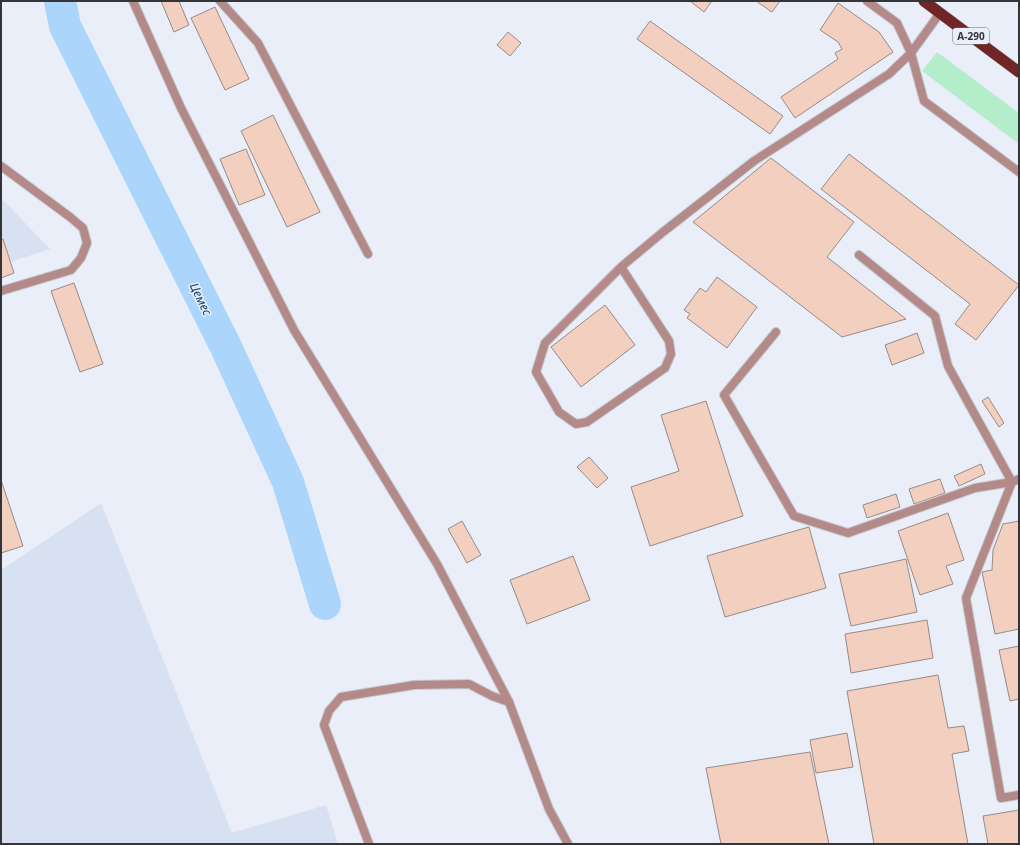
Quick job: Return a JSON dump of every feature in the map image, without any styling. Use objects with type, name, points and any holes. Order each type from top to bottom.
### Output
[{"type":"highway","name":"А-290","points":[[924,1],[1019,72]]},
{"type":"street","points":[[134,1],[180,108],[294,330],[437,564],[510,702],[548,809],[568,844]]},
{"type":"street","points":[[220,1],[258,43],[368,254]]},
{"type":"street","points":[[867,1],[897,23],[911,53],[924,101],[1019,172]]},
{"type":"street","points":[[621,268],[669,341],[671,354],[665,368],[587,422],[576,424],[559,412],[536,372],[545,343],[621,268],[663,232],[754,161],[889,74],[911,53],[940,13]]},
{"type":"street","points":[[1,166],[83,228],[87,243],[81,258],[71,270],[1,292]]},
{"type":"street","points":[[859,255],[935,316],[948,366],[1016,480]]},
{"type":"street","points":[[776,332],[724,395],[794,516],[848,533],[975,488],[1016,480]]},
{"type":"street","points":[[1016,480],[966,598],[1001,798],[1019,795]]},
{"type":"street","points":[[369,844],[324,725],[329,711],[341,697],[414,685],[469,684],[492,696],[510,702]]},
{"type":"shaded area","points":[[1,198],[50,249],[1,265]]},
{"type":"shaded area","points":[[101,503],[232,833],[326,805],[338,844],[1,844],[1,570]]},
{"type":"green space","points":[[937,52],[1019,113],[1019,144],[922,71]]},
{"type":"building","points":[[161,1],[179,1],[189,25],[174,32]]},
{"type":"building","points":[[690,1],[712,1],[704,12]]},
{"type":"building","points":[[756,1],[780,1],[772,12]]},
{"type":"building","points":[[838,3],[879,32],[893,52],[795,118],[781,97],[838,59],[835,53],[842,49],[838,42],[820,30]]},
{"type":"building","points":[[215,7],[249,79],[225,90],[191,18]]},
{"type":"building","points":[[650,21],[783,116],[770,134],[637,39]]},
{"type":"building","points":[[508,32],[521,43],[510,56],[497,45]]},
{"type":"building","points":[[273,115],[320,212],[287,227],[241,131]]},
{"type":"building","points":[[246,149],[265,195],[239,205],[220,159]]},
{"type":"building","points":[[849,154],[1019,285],[976,340],[955,324],[970,304],[821,189]]},
{"type":"building","points":[[771,158],[854,222],[827,257],[906,319],[842,337],[693,222]]},
{"type":"building","points":[[3,239],[14,273],[1,278],[1,240]]},
{"type":"building","points":[[717,277],[757,307],[727,348],[687,318],[690,314],[684,310],[700,288],[706,292]]},
{"type":"building","points":[[74,283],[103,364],[80,372],[51,291]]},
{"type":"building","points":[[605,305],[635,345],[581,387],[551,347]]},
{"type":"building","points":[[917,333],[924,353],[892,365],[885,345]]},
{"type":"building","points":[[988,397],[1004,423],[999,427],[982,401]]},
{"type":"building","points":[[706,401],[743,516],[650,546],[631,487],[679,471],[661,415]]},
{"type":"building","points":[[589,457],[608,478],[597,488],[577,467]]},
{"type":"building","points":[[981,464],[985,474],[959,486],[954,476]]},
{"type":"building","points":[[940,479],[945,493],[914,504],[909,489]]},
{"type":"building","points":[[1,480],[23,546],[1,553]]},
{"type":"building","points":[[896,494],[900,507],[867,518],[863,505]]},
{"type":"building","points":[[948,513],[964,560],[946,566],[953,584],[920,595],[898,531]]},
{"type":"building","points":[[462,521],[481,555],[467,563],[448,529]]},
{"type":"building","points":[[1019,521],[1019,629],[995,634],[982,572],[992,570],[993,550],[1003,524]]},
{"type":"building","points":[[809,527],[826,588],[725,617],[707,556]]},
{"type":"building","points":[[573,556],[590,600],[527,624],[510,580]]},
{"type":"building","points":[[906,559],[917,612],[851,626],[839,574]]},
{"type":"building","points":[[927,620],[933,658],[851,673],[845,634]]},
{"type":"building","points":[[1019,646],[1019,699],[1010,701],[999,650]]},
{"type":"building","points":[[938,675],[948,728],[964,726],[969,751],[952,754],[968,844],[874,844],[847,691]]},
{"type":"building","points":[[847,733],[853,767],[816,773],[810,740]]},
{"type":"building","points":[[810,752],[829,844],[721,844],[706,768]]},
{"type":"building","points":[[1019,810],[1019,844],[988,844],[983,816]]},
{"type":"waterway","name":"Цемес","points":[[60,1],[65,26],[225,345],[288,482],[325,604]]}]
